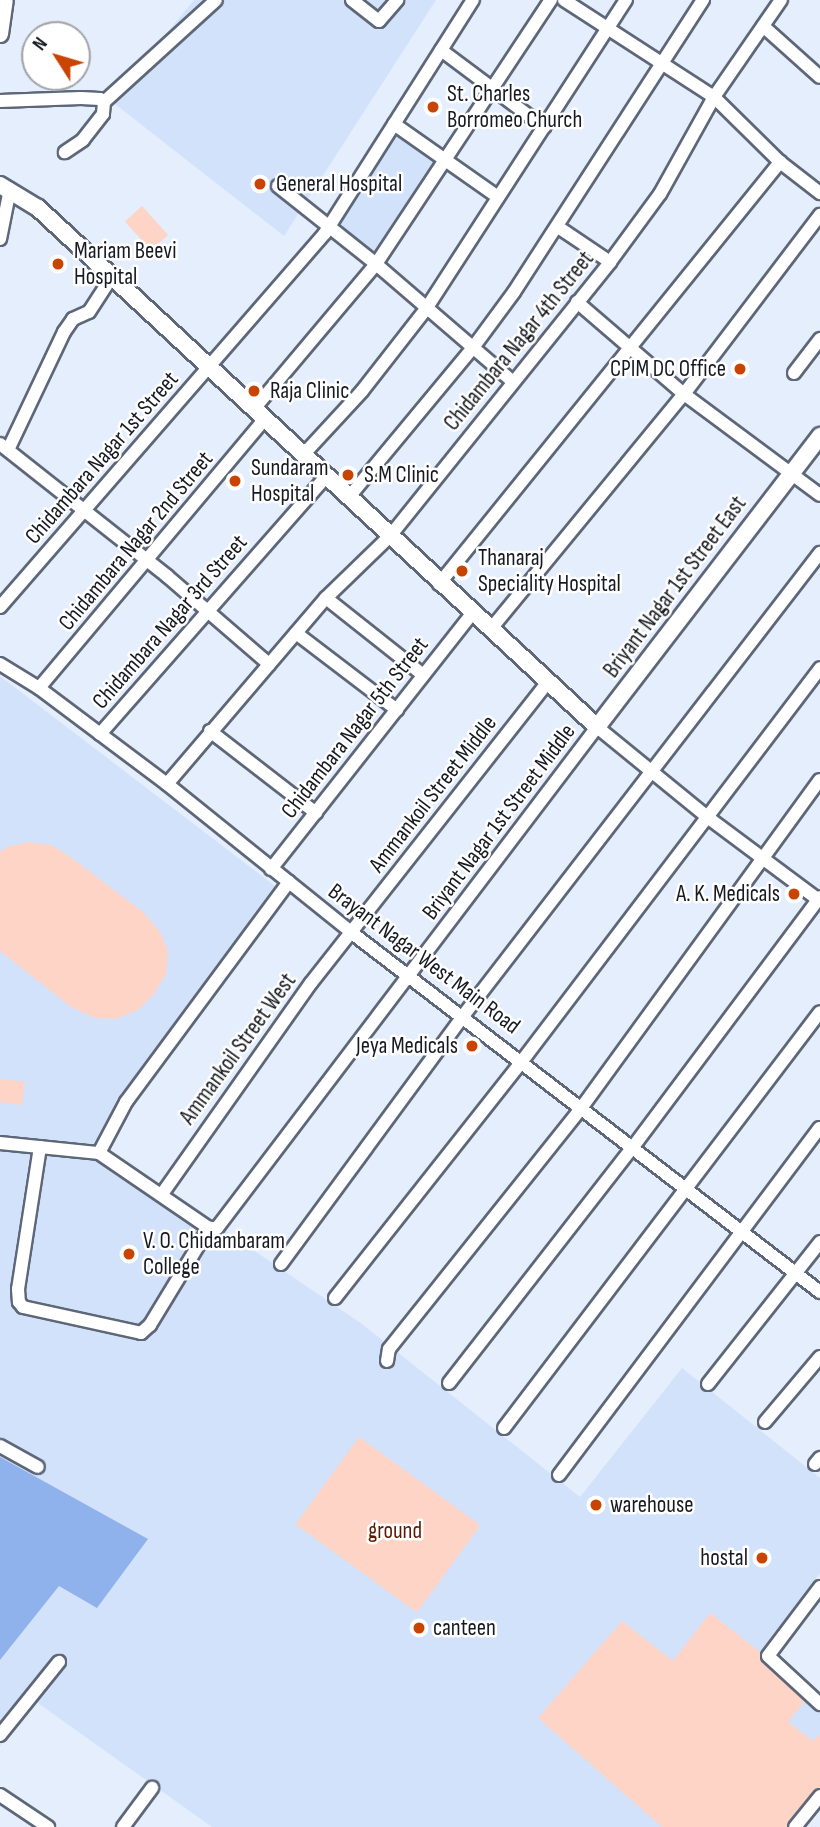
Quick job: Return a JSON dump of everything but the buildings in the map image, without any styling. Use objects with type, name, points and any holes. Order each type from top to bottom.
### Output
[{"type":"main road","points":[[0,34],[5,0]]},
{"type":"main road","points":[[5,187],[38,208],[208,369],[327,476],[439,584],[597,727]]},
{"type":"main road","name":"Briyant Nagar 1st Street East","points":[[597,727],[820,436]]},
{"type":"street","points":[[65,152],[83,140],[103,114],[104,102],[216,0]]},
{"type":"street","points":[[352,0],[379,21],[397,0]]},
{"type":"street","name":"Chidambara Nagar 1st Street","points":[[0,607],[329,226],[472,0]]},
{"type":"street","name":"Chidambara Nagar 2nd Street","points":[[39,688],[147,561],[376,264],[551,0]]},
{"type":"street","points":[[564,0],[659,64],[714,97],[780,162],[820,193]]},
{"type":"street","points":[[303,455],[362,391],[426,309],[626,0]]},
{"type":"street","points":[[349,497],[472,349],[558,227],[659,64],[703,0]]},
{"type":"street","name":"Chidambara Nagar 4th Street","points":[[167,784],[326,598],[390,536],[610,262],[660,194],[714,97],[781,0]]},
{"type":"street","points":[[763,26],[820,77]]},
{"type":"street","points":[[441,50],[544,127]]},
{"type":"street","points":[[0,101],[81,98],[100,99],[104,102]]},
{"type":"street","points":[[394,124],[498,197]]},
{"type":"street","points":[[439,584],[780,162]]},
{"type":"street","points":[[278,186],[376,264],[512,381]]},
{"type":"street","points":[[0,239],[5,187]]},
{"type":"street","points":[[490,630],[684,394],[820,215]]},
{"type":"street","points":[[558,227],[610,262]]},
{"type":"street","points":[[111,278],[89,312],[73,319],[64,332],[4,447],[147,561],[269,664]]},
{"type":"street","points":[[577,302],[684,394],[789,475],[820,495]]},
{"type":"street","points":[[794,373],[820,339]]},
{"type":"street","name":"Chidambara Nagar 3rd Street","points":[[100,734],[327,476]]},
{"type":"street","points":[[281,1264],[463,1016],[820,553]]},
{"type":"street","points":[[326,598],[423,675]]},
{"type":"street","name":"Chidambara Nagar 5th Street","points":[[271,869],[472,614]]},
{"type":"street","points":[[296,633],[397,710]]},
{"type":"street","name":"Brayant Nagar West Main Road","points":[[0,664],[39,688],[167,784],[352,933],[522,1060],[820,1292]]},
{"type":"street","points":[[335,1298],[522,1060],[820,668]]},
{"type":"street","name":"Ammankoil Street Middle","points":[[352,933],[548,682]]},
{"type":"street","points":[[449,1382],[633,1147],[819,899],[706,816],[597,727]]},
{"type":"street","name":"Briyant Nagar 1st Street Middle","points":[[209,1228],[217,1228],[597,727]]},
{"type":"street","points":[[210,731],[316,813]]},
{"type":"street","points":[[388,1355],[582,1107],[820,780]]},
{"type":"street","points":[[99,1153],[126,1102],[289,882]]},
{"type":"street","name":"Ammankoil Street West","points":[[162,1194],[264,1046],[352,933]]},
{"type":"street","points":[[504,1428],[820,1012]]},
{"type":"street","points":[[559,1475],[820,1128]]},
{"type":"street","points":[[0,1143],[40,1147],[99,1153],[209,1228],[150,1325],[141,1333],[23,1307],[19,1303],[18,1289],[40,1147]]},
{"type":"street","points":[[708,1384],[820,1242]]},
{"type":"street","points":[[765,1422],[820,1357]]},
{"type":"street","points":[[0,1446],[38,1467]]},
{"type":"street","points":[[818,1698],[768,1656],[820,1587]]},
{"type":"street","points":[[0,1735],[60,1662]]},
{"type":"street","points":[[123,1827],[152,1788]]},
{"type":"street","points":[[0,1795],[48,1827]]},
{"type":"street","points":[[795,1827],[820,1796]]},
{"type":"shaded area","points":[[194,0],[436,0],[284,236],[111,101]]},
{"type":"shaded area","points":[[397,131],[440,161],[374,255],[331,225]]},
{"type":"shaded area","name":"V. O. Chidambaram College","points":[[0,676],[275,886],[89,1150],[155,1183],[362,1324],[580,1497],[682,1368],[820,1478],[820,1573],[760,1654],[820,1707],[820,1790],[790,1827],[677,1827],[672,1823],[668,1827],[212,1827],[35,1701],[0,1746]]},
{"type":"green space","points":[[142,206],[168,235],[151,250],[125,221]]},
{"type":"green space","points":[[28,842],[51,845],[69,856],[143,912],[160,932],[168,951],[166,974],[154,994],[138,1010],[116,1019],[95,1018],[71,1007],[0,951],[0,852],[7,847]]},
{"type":"green space","points":[[0,1079],[25,1082],[22,1105],[0,1102]]},
{"type":"green space","name":"ground","points":[[359,1437],[480,1525],[417,1613],[296,1524]]},
{"type":"green space","points":[[710,1613],[764,1655],[761,1660],[807,1698],[788,1722],[813,1741],[820,1734],[820,1788],[788,1827],[662,1827],[538,1718],[622,1621],[673,1661]]},
{"type":"water","points":[[0,1457],[148,1539],[97,1608],[59,1586],[0,1660]]},
{"type":"place","name":"St. Charles Borromeo Church","points":[[433,107]]},
{"type":"place","name":"General Hospital","points":[[260,184]]},
{"type":"place","name":"Mariam Beevi Hospital","points":[[58,264]]},
{"type":"place","name":"CPIM DC Office","points":[[740,369]]},
{"type":"place","name":"Raja Clinic","points":[[254,391]]},
{"type":"place","name":"S.M Clinic","points":[[348,475]]},
{"type":"place","name":"Sundaram Hospital","points":[[235,481]]},
{"type":"place","name":"Thanaraj Speciality Hospital","points":[[462,571]]},
{"type":"place","name":"A. K. Medicals","points":[[794,894]]},
{"type":"place","name":"Jeya Medicals","points":[[472,1046]]},
{"type":"place","name":"V. O. Chidambaram College","points":[[129,1254]]},
{"type":"place","name":"warehouse","points":[[596,1505]]},
{"type":"place","name":"hostal","points":[[762,1558]]},
{"type":"place","name":"canteen","points":[[419,1628]]}]
